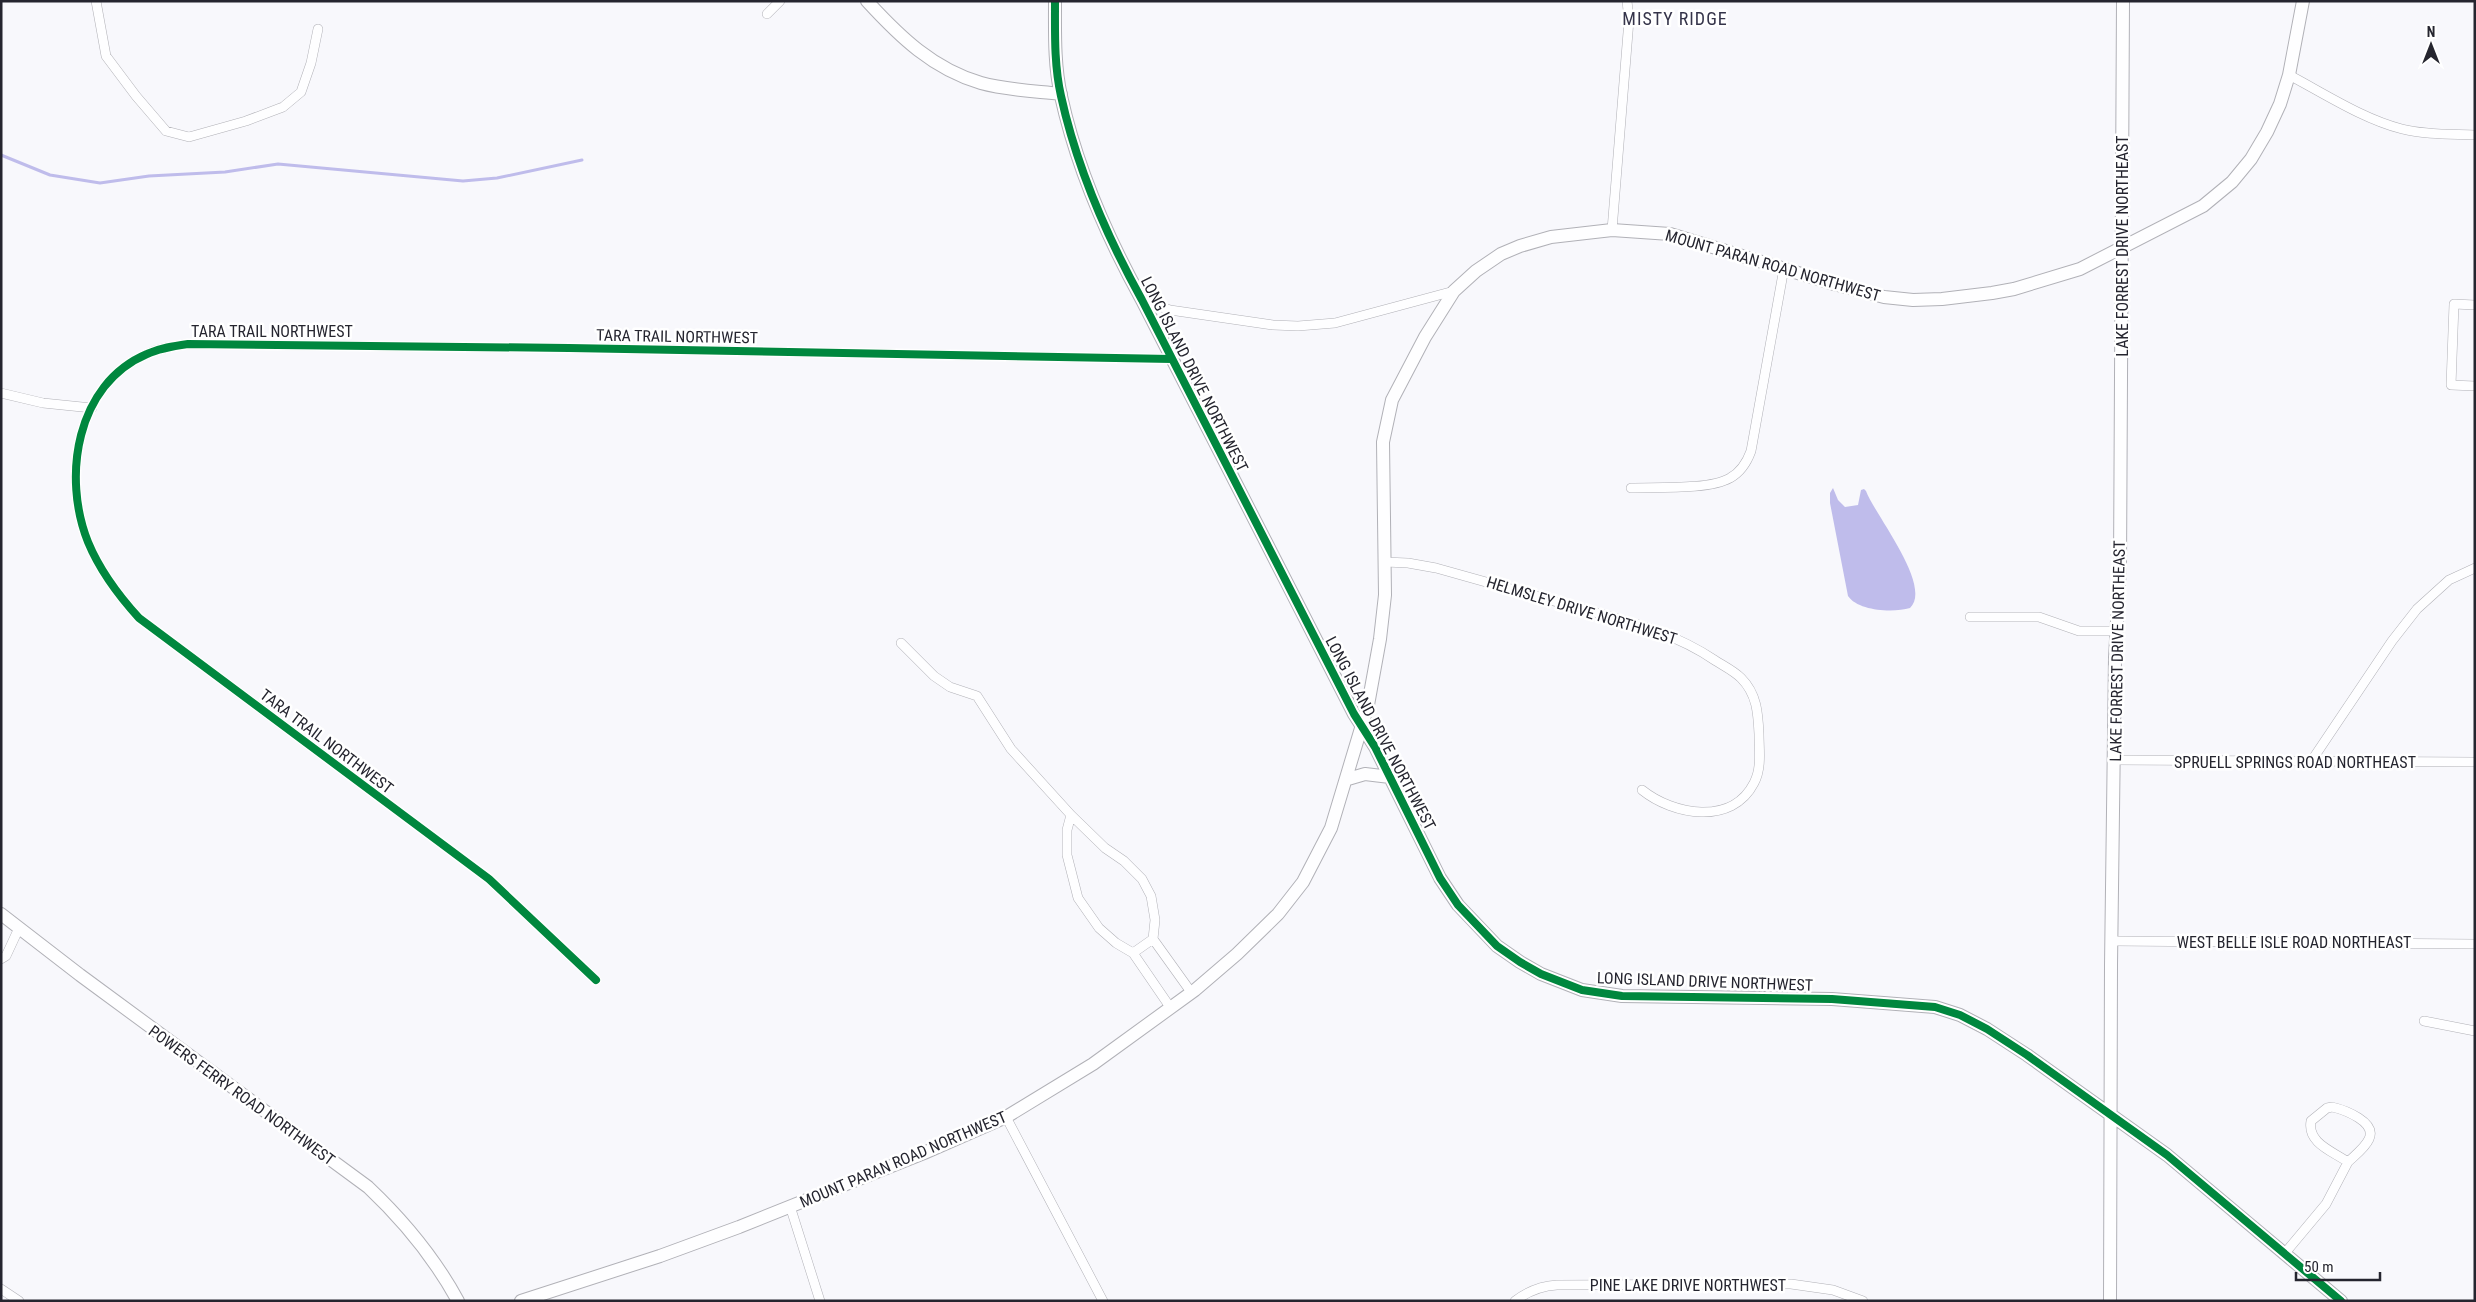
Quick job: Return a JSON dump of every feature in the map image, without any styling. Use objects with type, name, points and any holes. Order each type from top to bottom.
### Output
[{"type":"street","points":[[96,1],[106,56],[136,96],[166,131],[189,136],[246,121],[283,107],[300,92],[311,63],[318,29]]},
{"type":"street","points":[[767,14],[780,1]]},
{"type":"street","points":[[867,1],[898,35],[926,57],[954,73],[1000,87],[1061,94]]},
{"type":"street","name":"LONG ISLAND DRIVE NORTHWEST","points":[[1055,1],[1055,48],[1061,94],[1075,151],[1092,200],[1114,250],[1142,300],[1363,728],[1390,776],[1440,878],[1458,905],[1497,946],[1541,974],[1582,990],[1622,996],[1832,999],[1935,1007],[1960,1015],[1987,1029],[2110,1112],[2167,1154],[2341,1301]]},
{"type":"street","points":[[1612,230],[1629,20],[1627,1]]},
{"type":"street","name":"LAKE FORREST DRIVE NORTHEAST","points":[[2110,1301],[2110,1112],[2117,631],[2120,566],[2123,1]]},
{"type":"street","name":"MOUNT PARAN ROAD NORTHWEST","points":[[521,1301],[660,1256],[924,1153],[1006,1117],[1093,1064],[1191,992],[1237,954],[1278,914],[1304,882],[1331,828],[1363,728],[1380,639],[1384,562],[1383,442],[1392,400],[1426,337],[1454,291],[1484,265],[1520,246],[1552,237],[1612,230],[1670,234],[1884,296],[1913,300],[1942,299],[2014,289],[2080,270],[2203,206],[2232,182],[2251,159],[2267,132],[2280,104],[2303,1]]},
{"type":"street","points":[[2288,75],[2378,121],[2402,129],[2426,133],[2475,135]]},
{"type":"street","points":[[1631,488],[1714,485],[1730,479],[1743,467],[1751,451],[1784,268]]},
{"type":"street","points":[[1142,300],[1170,310],[1273,326],[1298,326],[1335,323],[1454,291]]},
{"type":"street","points":[[2475,305],[2454,304],[2451,385],[2475,386]]},
{"type":"street","name":"TARA TRAIL NORTHWEST","points":[[596,980],[488,879],[139,618],[120,597],[102,571],[91,549],[79,512],[75,482],[76,454],[83,428],[92,408],[112,379],[128,365],[146,354],[166,347],[188,344],[586,348],[1172,359]]},
{"type":"street","points":[[1,393],[43,403],[92,408]]},
{"type":"street","name":"HELMSLEY DRIVE NORTHWEST","points":[[1384,562],[1408,563],[1436,568],[1658,630],[1694,646],[1740,677],[1753,694],[1758,715],[1759,768],[1755,781],[1747,794],[1726,808],[1693,812],[1666,806],[1642,790]]},
{"type":"street","points":[[2310,763],[2392,641],[2417,609],[2448,580],[2475,568]]},
{"type":"street","points":[[1970,617],[2039,617],[2078,631],[2117,631]]},
{"type":"street","points":[[901,643],[934,676],[950,687],[977,696],[1012,748],[1071,815],[1105,848],[1124,861],[1142,879],[1151,896],[1155,920],[1153,940],[1191,992]]},
{"type":"street","name":"SPRUELL SPRINGS ROAD NORTHEAST","points":[[2115,760],[2310,763],[2475,762]]},
{"type":"street","points":[[1348,779],[1365,774],[1390,776]]},
{"type":"street","points":[[1071,815],[1067,830],[1067,855],[1078,898],[1099,928],[1116,943],[1133,953],[1170,1007]]},
{"type":"street","name":"POWERS FERRY ROAD NORTHWEST","points":[[1,914],[80,976],[368,1187],[400,1218],[429,1253],[458,1301]]},
{"type":"street","points":[[1,959],[6,956],[20,928]]},
{"type":"street","points":[[1133,953],[1153,940]]},
{"type":"street","name":"WEST BELLE ISLE ROAD NORTHEAST","points":[[2113,941],[2475,944]]},
{"type":"street","points":[[2424,1021],[2475,1031]]},
{"type":"street","points":[[2285,1253],[2326,1204],[2348,1162],[2367,1143],[2370,1135],[2370,1130],[2363,1121],[2340,1109],[2326,1108],[2311,1121],[2309,1130],[2313,1139],[2348,1162]]},
{"type":"street","points":[[1006,1117],[1103,1301]]},
{"type":"street","points":[[790,1206],[820,1301]]},
{"type":"street","name":"PINE LAKE DRIVE NORTHWEST","points":[[1515,1301],[1527,1292],[1546,1286],[1557,1285],[1791,1284],[1833,1290],[1863,1301]]},
{"type":"street","points":[[1,1289],[19,1301]]},
{"type":"water","points":[[1833,488],[1838,500],[1845,507],[1858,505],[1861,490],[1864,489],[1866,491],[1909,568],[1914,584],[1915,598],[1910,608],[1903,610],[1876,610],[1860,605],[1848,596],[1830,503],[1830,493]]},
{"type":"waterway","points":[[1,155],[50,175],[100,183],[149,176],[225,172],[278,164],[463,181],[497,178],[582,160]]},
{"type":"cycle path","points":[[1055,1],[1056,61],[1061,96],[1075,150],[1094,201],[1116,251],[1354,714],[1375,747],[1440,878],[1458,905],[1497,946],[1541,974],[1582,990],[1622,996],[1832,999],[1935,1007],[1960,1015],[1987,1029],[2027,1055],[2167,1155],[2341,1301]]},
{"type":"cycle path","points":[[596,980],[489,879],[139,618],[124,600],[104,573],[88,542],[80,516],[76,489],[81,435],[90,410],[104,387],[123,368],[147,354],[172,346],[188,344],[569,348],[1172,359]]},
{"type":"district","name":"MISTY RIDGE","points":[[1675,19]]}]
